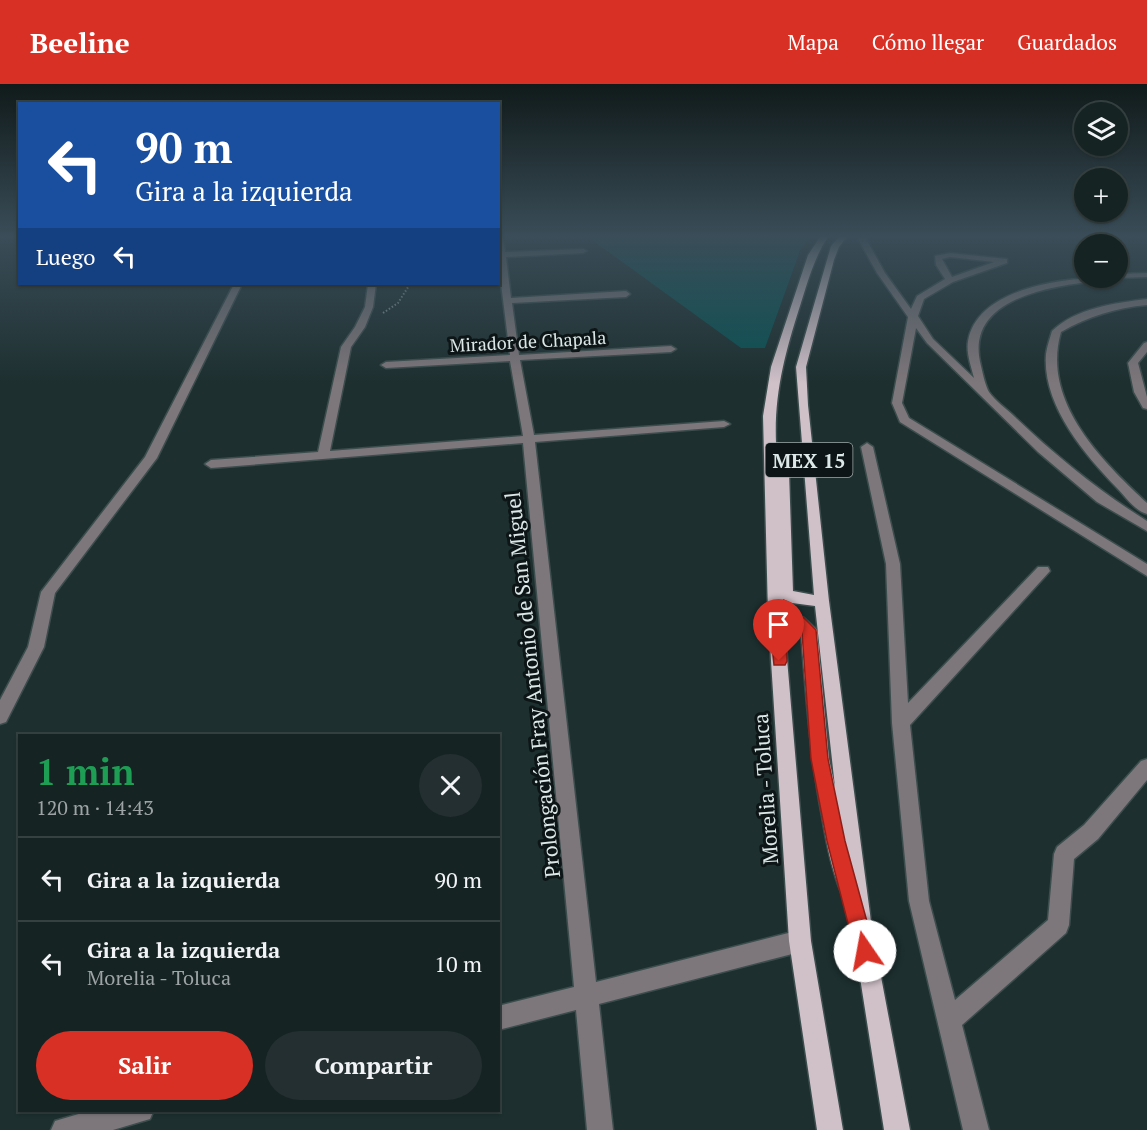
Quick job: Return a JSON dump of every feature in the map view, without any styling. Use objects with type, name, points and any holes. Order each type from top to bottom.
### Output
[{"type":"main road","name":"Morelia - Toluca","points":[[802,286],[776,367],[769,417],[776,615],[800,941],[830,1130]]},
{"type":"main road","name":"MEX 15","points":[[823,286],[801,367],[804,424],[822,601],[861,929],[897,1130]]},
{"type":"main road","points":[[769,417],[783,472],[786,593],[792,598],[822,601]]},
{"type":"main road","points":[[776,615],[799,622],[808,630],[820,759],[836,841],[861,929]]},
{"type":"street","points":[[0,717],[36,647],[48,592],[151,458],[237,286]]},
{"type":"street","points":[[323,455],[346,347],[360,327],[369,307],[372,286]]},
{"type":"street","name":"Prolongación Fray Antonio de San Miguel","points":[[505,286],[529,440],[588,995],[600,1130]]},
{"type":"street","points":[[891,286],[930,342],[1042,449],[1102,499],[1147,527]]},
{"type":"street","points":[[940,286],[920,298],[913,316],[897,403],[904,420],[1147,571]]},
{"type":"street","points":[[984,392],[973,347],[975,334],[993,308],[1027,290],[1052,286]]},
{"type":"street","points":[[507,301],[626,294]]},
{"type":"street","points":[[1147,302],[1114,306],[1083,314],[1057,331],[1050,357],[1057,391],[1076,431],[1109,475],[1147,510]]},
{"type":"street","points":[[1147,345],[1133,363],[1139,392],[1147,406]]},
{"type":"street","name":"Mirador de Chapala","points":[[386,365],[671,349]]},
{"type":"street","points":[[952,363],[976,362]]},
{"type":"street","points":[[211,464],[724,424]]},
{"type":"street","points":[[867,447],[893,564],[901,723],[919,901],[976,1130]]},
{"type":"street","points":[[1080,481],[1109,475]]},
{"type":"street","points":[[901,723],[1043,571]]},
{"type":"street","points":[[949,1021],[1058,925],[1064,854],[1091,832],[1147,767]]},
{"type":"street","points":[[500,1017],[800,941]]},
{"type":"street","points":[[64,1130],[133,1112]]},
{"type":"path","points":[[360,327],[398,303],[409,286]]},
{"type":"shaded area","points":[[655,286],[787,286],[765,348],[741,348]]},
{"type":"route","points":[[779,661],[776,615],[799,622],[808,630],[820,759],[836,841],[865,951]]}]
